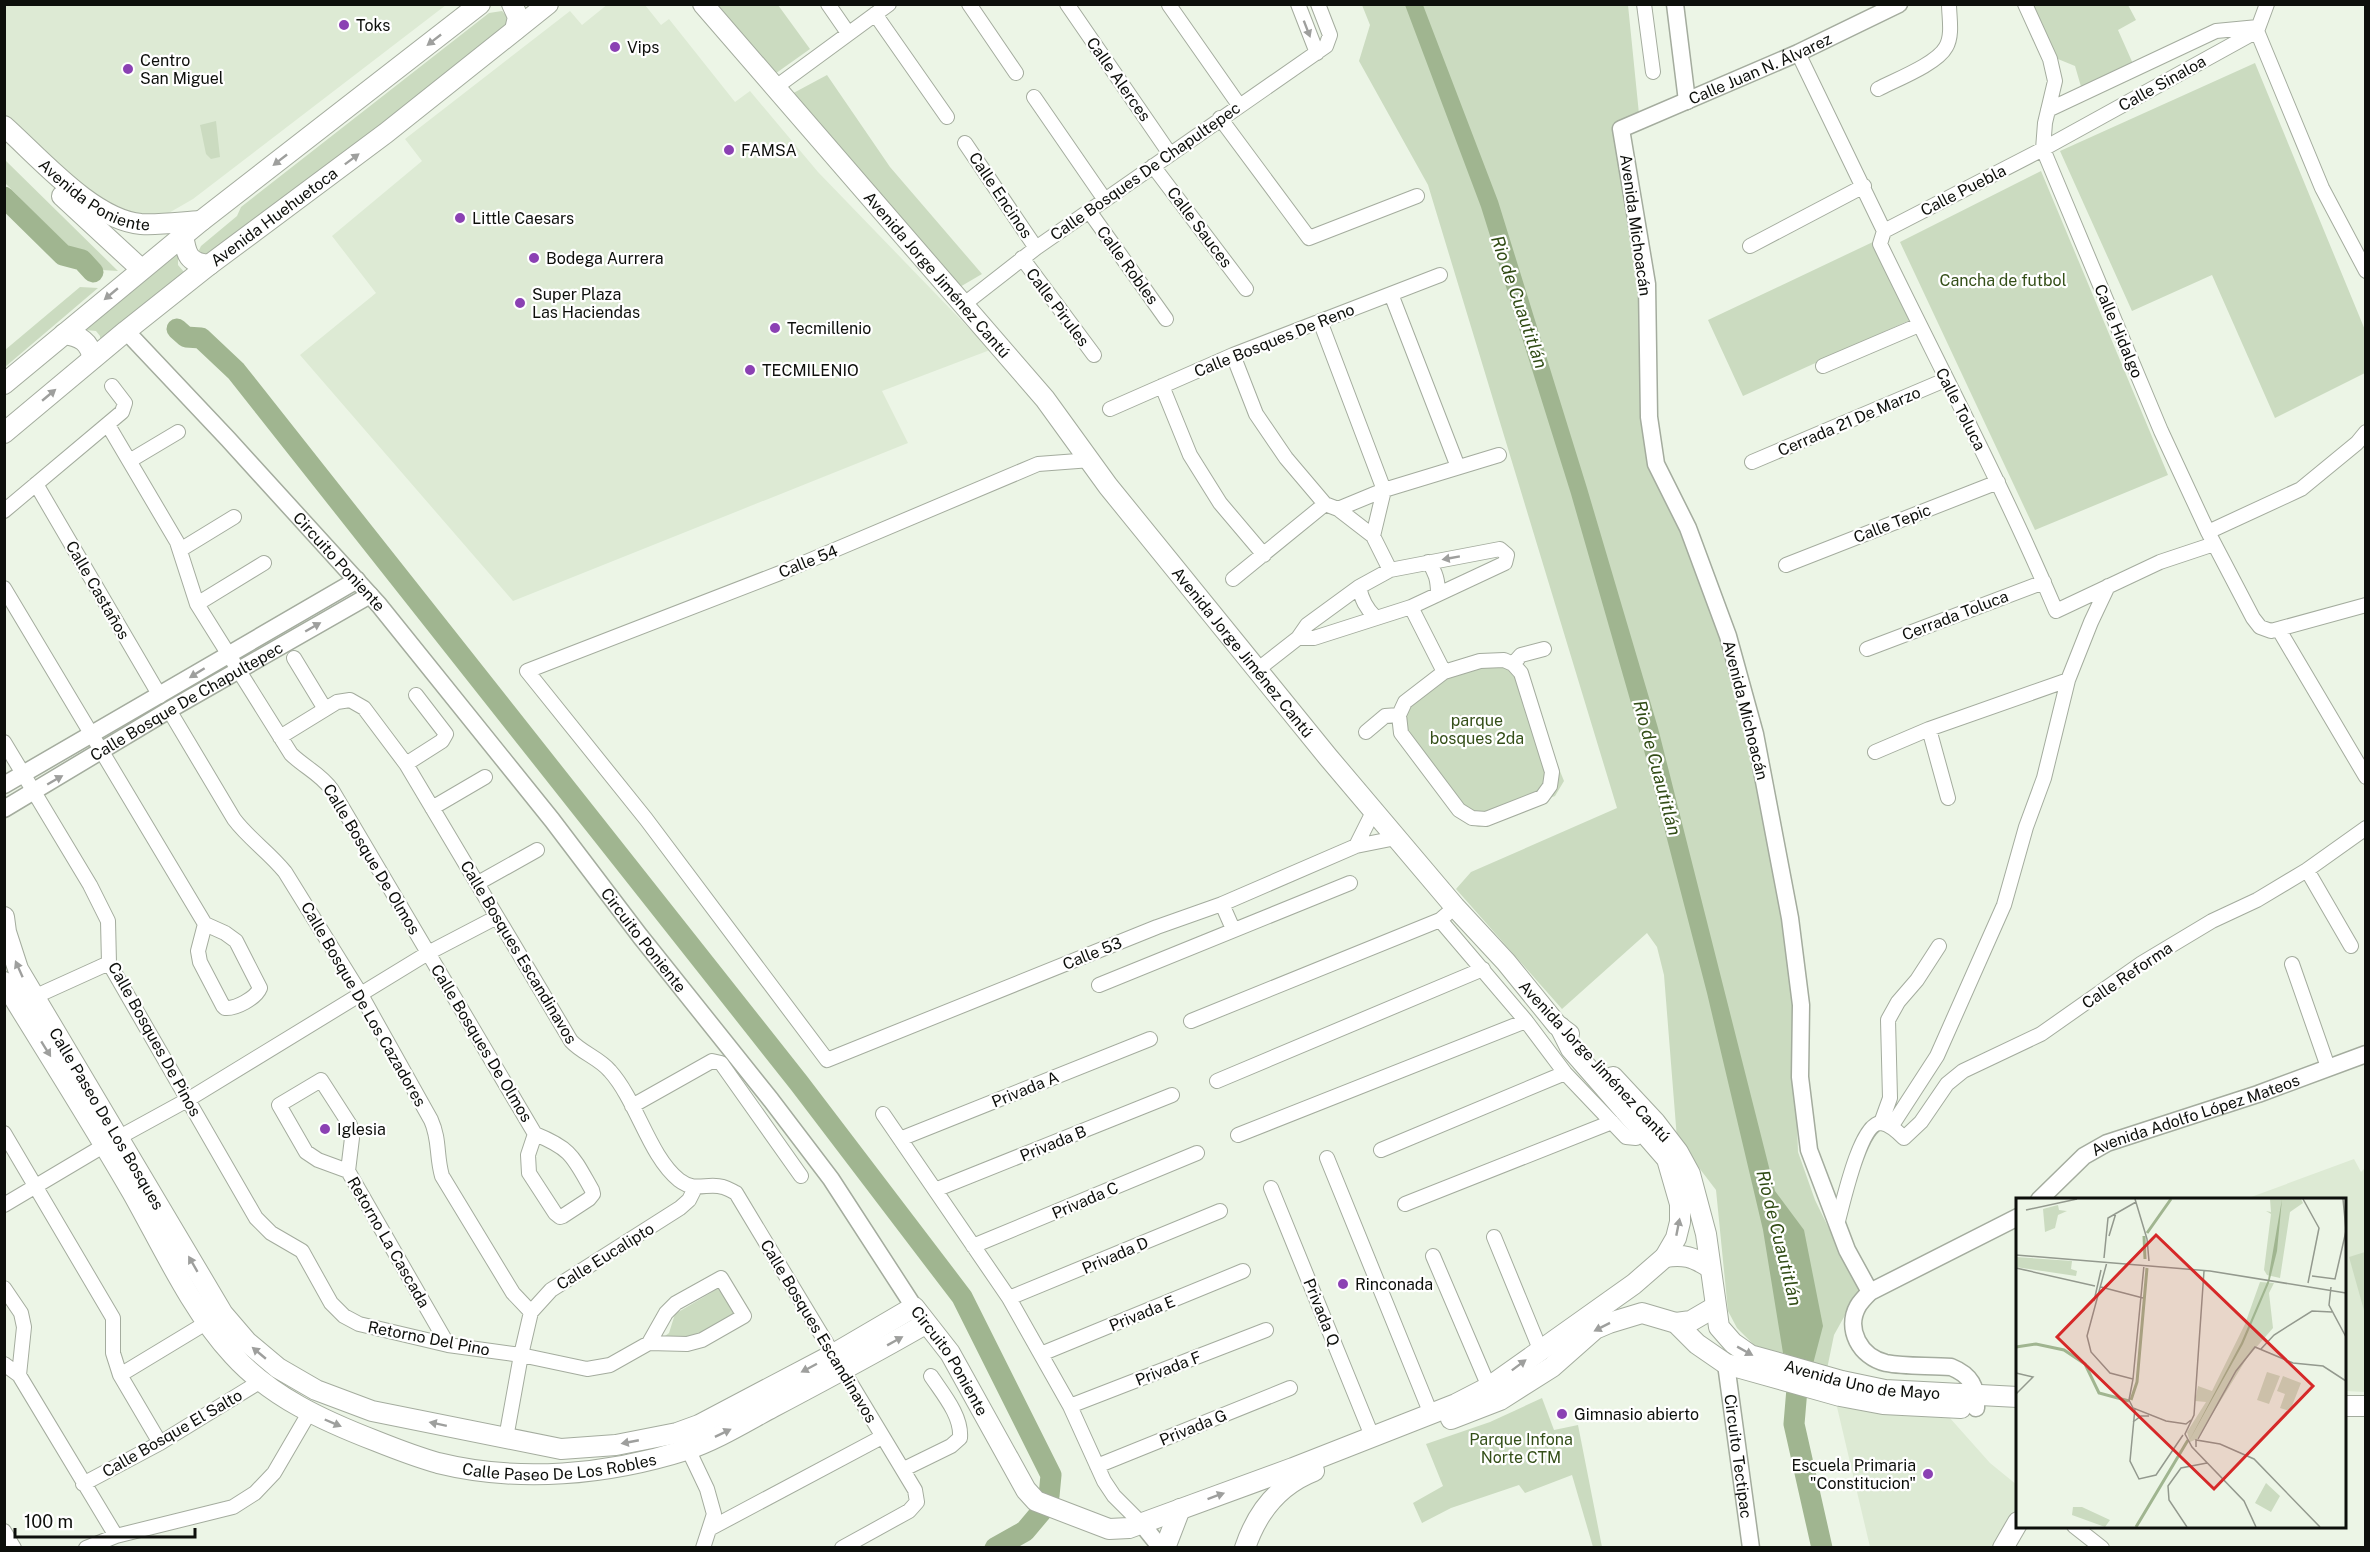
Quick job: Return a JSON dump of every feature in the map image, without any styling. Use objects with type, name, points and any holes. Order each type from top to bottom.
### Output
[{"type":"main road","points":[[4,384],[183,235],[480,4]]},
{"type":"main road","points":[[512,4],[518,17],[515,30]]},
{"type":"main road","name":"Avenida Huehuetoca","points":[[4,433],[209,265],[386,133],[548,4]]},
{"type":"main road","name":"Avenida Jorge Jiménez Cantú","points":[[703,4],[1045,399],[1108,486],[1373,812],[1506,962],[1560,1027],[1584,1046],[1655,1122],[1678,1152],[1690,1174],[1706,1234],[1719,1326]]},
{"type":"main road","name":"Avenida Poniente","points":[[4,126],[86,201],[103,212],[141,224],[201,221]]},
{"type":"main road","name":"Avenida Poniente","points":[[4,143],[141,269]]},
{"type":"main road","points":[[183,235],[185,250],[190,259],[199,264],[209,265]]},
{"type":"main road","points":[[64,334],[75,335],[84,340],[93,358]]},
{"type":"main road","name":"Calle Paseo De Los Bosques","points":[[5,928],[18,969],[112,1141],[214,1318]]},
{"type":"main road","name":"Calle Paseo De Los Bosques","points":[[4,982],[112,1141]]},
{"type":"main road","points":[[1560,1027],[1570,1049],[1667,1160],[1680,1204],[1680,1222],[1676,1238],[1665,1257],[1634,1284],[1635,1305],[1642,1313],[1676,1323],[1691,1321],[1715,1307]]},
{"type":"main road","points":[[1665,1257],[1680,1255],[1693,1257],[1709,1267]]},
{"type":"main road","name":"Circuito Poniente","points":[[914,1307],[950,1353],[1021,1482],[1036,1501],[1109,1528],[1129,1528],[1293,1468],[1431,1413],[1489,1387],[1634,1284]]},
{"type":"main road","name":"Calle Paseo De Los Robles","points":[[214,1318],[234,1356],[261,1381],[309,1413],[362,1436],[438,1463],[473,1470],[563,1474],[624,1466],[688,1449],[837,1363],[914,1307]]},
{"type":"main road","points":[[1245,1548],[1251,1529],[1270,1500],[1296,1478],[1500,1400],[1552,1367],[1595,1329],[1642,1313]]},
{"type":"main road","name":"Calle Paseo De Los Robles","points":[[214,1318],[295,1379],[316,1390],[372,1411],[561,1449],[616,1445],[676,1433],[712,1420],[926,1324]]},
{"type":"main road","points":[[1676,1323],[1697,1344],[1726,1364],[1778,1370],[1883,1404],[1976,1402],[2016,1397]]},
{"type":"main road","name":"Avenida Uno de Mayo","points":[[1719,1326],[1733,1343],[1778,1370]]},
{"type":"main road","points":[[1976,1402],[2016,1410]]},
{"type":"main road","points":[[2346,1406],[2366,1406]]},
{"type":"main road","points":[[362,1436],[372,1411]]},
{"type":"main road","points":[[561,1449],[563,1474]]},
{"type":"main road","points":[[1163,1548],[1180,1509]]},
{"type":"main road","points":[[2003,1548],[2016,1525]]},
{"type":"street","points":[[828,4],[848,33]]},
{"type":"street","points":[[776,87],[889,4]]},
{"type":"street","points":[[969,4],[1016,73]]},
{"type":"street","name":"Calle Alerces","points":[[1067,4],[1170,154]]},
{"type":"street","points":[[1298,4],[1317,53]]},
{"type":"street","name":"Calle Bosques De Chapultepec","points":[[963,305],[1036,248],[1326,46],[1330,40],[1318,4]]},
{"type":"street","points":[[1644,4],[1653,72]]},
{"type":"street","points":[[1675,4],[1687,101]]},
{"type":"street","name":"Calle Juan N. Álvarez","points":[[1621,129],[1798,53],[1899,4]]},
{"type":"street","points":[[1878,89],[1935,59],[1946,47],[1950,33],[1949,4]]},
{"type":"street","points":[[2025,4],[2050,59],[2055,81],[2048,110],[2043,149]]},
{"type":"street","points":[[2267,4],[2258,29],[2322,188],[2366,271]]},
{"type":"street","points":[[1169,6],[1239,105]]},
{"type":"street","points":[[875,14],[947,117]]},
{"type":"street","points":[[2048,110],[2216,31],[2258,29]]},
{"type":"street","name":"Calle Sinaloa","points":[[2043,149],[2258,29]]},
{"type":"street","name":"Calle Toluca","points":[[1798,53],[1884,231],[1880,244],[1945,380],[1998,482],[2056,610],[2211,538],[2301,489],[2357,443],[2366,432]]},
{"type":"street","points":[[1034,97],[1105,200]]},
{"type":"street","points":[[1220,118],[1309,238],[1417,196]]},
{"type":"street","name":"Avenida Michoacán","points":[[1621,129],[1647,284],[1649,417],[1656,464],[1688,528],[1724,625],[1755,734],[1790,918],[1801,1005],[1800,1077],[1809,1150],[1847,1250],[1870,1292]]},
{"type":"street","name":"Calle Encinos","points":[[965,143],[1036,248]]},
{"type":"street","name":"Calle Puebla","points":[[1884,231],[2043,149]]},
{"type":"street","name":"Calle Hidalgo","points":[[2043,149],[2161,431],[2211,538],[2253,618],[2260,627],[2271,632],[2279,630]]},
{"type":"street","name":"Calle Sauces","points":[[1153,166],[1246,289]]},
{"type":"street","points":[[1750,246],[1864,186]]},
{"type":"street","name":"Calle Robles","points":[[1089,212],[1166,319]]},
{"type":"street","name":"Calle Pirules","points":[[1022,258],[1094,355]]},
{"type":"street","name":"Calle Bosques De Reno","points":[[1110,409],[1233,355],[1440,275]]},
{"type":"street","points":[[1392,294],[1458,467]]},
{"type":"street","points":[[1320,321],[1384,490],[1373,536]]},
{"type":"street","points":[[1823,366],[1919,325]]},
{"type":"street","name":"Circuito Poniente","points":[[126,331],[357,580],[552,820],[831,1179],[914,1307]]},
{"type":"street","points":[[1233,355],[1256,414],[1286,458],[1332,506],[1373,536],[1390,570]]},
{"type":"street","name":"Cerrada 21 De Marzo","points":[[1752,462],[1945,380]]},
{"type":"street","points":[[4,511],[122,412],[125,406],[123,400],[112,386]]},
{"type":"street","points":[[1162,386],[1190,455],[1220,502],[1264,555]]},
{"type":"street","name":"Calle Bosque De Olmos","points":[[108,425],[172,532],[197,604],[291,754],[301,764],[324,778],[332,790],[428,953]]},
{"type":"street","points":[[131,460],[178,432]]},
{"type":"street","points":[[1233,579],[1332,506],[1499,455]]},
{"type":"street","name":"Calle 54","points":[[828,1060],[646,819],[527,671],[780,573],[1038,464],[1091,460]]},
{"type":"street","name":"Calle Tepic","points":[[1786,565],[1998,482]]},
{"type":"street","name":"Calle Castaños","points":[[36,484],[164,703]]},
{"type":"street","points":[[180,550],[234,517]]},
{"type":"street","points":[[1257,670],[1298,638],[1307,625],[1359,587],[1390,570],[1500,549],[1507,555],[1505,563],[1411,607],[1314,638],[1298,638]]},
{"type":"street","points":[[1428,562],[1435,571],[1438,594]]},
{"type":"street","points":[[197,604],[264,563]]},
{"type":"street","name":"Calle Bosque De Chapultepec","points":[[4,809],[102,752],[228,654],[357,580]]},
{"type":"street","name":"Cerrada Toluca","points":[[1867,649],[2044,582]]},
{"type":"street","points":[[1837,1226],[1862,1140],[1871,1126],[1886,1125],[1937,1056],[2004,904],[2026,827],[2044,778],[2068,680],[2108,586]]},
{"type":"street","points":[[1359,587],[1361,598],[1375,617]]},
{"type":"street","points":[[4,588],[205,924],[236,940],[259,985],[259,992],[233,1008],[223,1006],[200,962],[198,951],[205,924]]},
{"type":"street","name":"Calle Bosque De Chapultepec","points":[[4,785],[92,735],[238,670],[370,595]]},
{"type":"street","points":[[2366,605],[2279,630],[2366,777]]},
{"type":"street","points":[[1411,607],[1444,672]]},
{"type":"street","points":[[1513,664],[1521,655],[1544,649]]},
{"type":"street","points":[[280,737],[325,709],[294,658]]},
{"type":"street","points":[[1504,660],[1513,664],[1521,673],[1552,771],[1550,786],[1542,797],[1486,819],[1472,818],[1459,810],[1401,733],[1399,715],[1405,702],[1444,672],[1480,662],[1504,660]]},
{"type":"street","points":[[1875,752],[1929,729],[2068,680]]},
{"type":"street","points":[[406,764],[442,741],[446,734],[416,695]]},
{"type":"street","name":"Calle Bosques Escandinavos","points":[[325,709],[337,702],[350,700],[364,708],[406,764],[571,1041],[581,1052],[594,1058],[611,1071],[667,1169],[681,1182],[696,1188],[722,1186],[736,1193],[915,1490],[917,1502],[909,1511],[842,1548]]},
{"type":"street","name":"Calle Bosque De Los Cazadores","points":[[164,703],[234,819],[245,834],[273,856],[285,872],[360,993],[431,1120],[438,1136],[438,1160],[442,1176],[513,1293],[531,1312]]},
{"type":"street","points":[[1366,732],[1385,716],[1399,715]]},
{"type":"street","points":[[1929,729],[1948,798]]},
{"type":"street","name":"Calle Bosques De Pinos","points":[[4,742],[90,885],[108,921],[109,963],[256,1218],[270,1233],[302,1251]]},
{"type":"street","points":[[432,808],[485,777]]},
{"type":"street","points":[[1356,846],[1373,812]]},
{"type":"street","name":"Calle Reforma","points":[[1886,1125],[1904,1138],[1921,1122],[1947,1084],[1963,1071],[2041,1034],[2142,963],[2212,921],[2257,900],[2307,870],[2366,828]]},
{"type":"street","name":"Calle 53","points":[[828,1060],[1156,927],[1222,904],[1356,846],[1396,838]]},
{"type":"street","points":[[478,883],[537,850]]},
{"type":"street","points":[[2307,870],[2352,946]]},
{"type":"street","points":[[1099,985],[1350,883]]},
{"type":"street","points":[[1222,904],[1233,929]]},
{"type":"street","points":[[1191,1022],[1440,920],[1455,907]]},
{"type":"street","points":[[4,1205],[112,1141],[189,1099],[428,953],[497,917]]},
{"type":"street","points":[[1440,920],[1483,969],[1565,1073],[1626,1137],[1636,1138],[1644,1131]]},
{"type":"street","points":[[1886,1125],[1890,1098],[1888,1020],[1898,1002],[1917,980],[1939,946]]},
{"type":"street","name":"Calle Bosques De Olmos","points":[[428,953],[536,1134],[561,1145],[570,1153],[592,1190],[593,1194],[589,1199],[560,1217],[555,1214],[529,1173],[528,1155],[536,1134]]},
{"type":"street","points":[[34,997],[109,963]]},
{"type":"street","points":[[2292,964],[2328,1068]]},
{"type":"street","points":[[1217,1081],[1483,969]]},
{"type":"street","points":[[1238,1135],[1526,1022]]},
{"type":"street","name":"Privada A","points":[[900,1138],[1150,1039]]},
{"type":"street","name":"Avenida Adolfo López Mateos","points":[[2041,1198],[2084,1156],[2107,1143],[2259,1094],[2366,1054]]},
{"type":"street","points":[[632,1106],[712,1062],[722,1063],[801,1176]]},
{"type":"street","points":[[1381,1150],[1565,1073]]},
{"type":"street","points":[[321,1080],[350,1125],[352,1137],[348,1171],[318,1160],[306,1152],[279,1105],[321,1080]]},
{"type":"street","name":"Privada B","points":[[935,1190],[1172,1095]]},
{"type":"street","points":[[883,1114],[1009,1298],[1070,1406],[1097,1466],[1114,1496],[1163,1548]]},
{"type":"street","points":[[1405,1204],[1612,1122]]},
{"type":"street","points":[[4,1133],[113,1318],[113,1353],[120,1375],[160,1443]]},
{"type":"street","name":"Privada C","points":[[974,1246],[1197,1153]]},
{"type":"street","points":[[1327,1158],[1431,1413]]},
{"type":"street","name":"Retorno La Cascada","points":[[348,1171],[448,1345]]},
{"type":"street","name":"Calle Eucalipto","points":[[506,1438],[520,1355],[531,1312],[551,1290],[680,1208],[689,1200],[696,1188]]},
{"type":"street","name":"Privada Q","points":[[1271,1188],[1372,1436]]},
{"type":"street","name":"Privada D","points":[[1009,1298],[1220,1211]]},
{"type":"street","points":[[1976,1402],[1974,1383],[1960,1371],[1951,1367],[1886,1363],[1874,1358],[1862,1348],[1854,1336],[1853,1321],[1858,1306],[1870,1292],[2016,1218]]},
{"type":"street","points":[[1494,1237],[1540,1349]]},
{"type":"street","name":"Retorno Del Pino","points":[[302,1251],[331,1303],[344,1316],[359,1324],[448,1345],[520,1355],[587,1369],[610,1365],[649,1343]]},
{"type":"street","points":[[1433,1256],[1489,1387]]},
{"type":"street","name":"Privada E","points":[[1041,1354],[1243,1271]]},
{"type":"street","points":[[721,1278],[744,1316],[702,1340],[687,1344],[649,1343],[666,1313],[676,1303],[721,1278]]},
{"type":"street","points":[[4,1288],[21,1313],[24,1327],[19,1375]]},
{"type":"street","points":[[120,1375],[214,1318]]},
{"type":"street","name":"Privada F","points":[[1070,1406],[1266,1330]]},
{"type":"street","points":[[4,1364],[19,1375],[82,1484],[116,1536]]},
{"type":"street","name":"Circuito Tectipac","points":[[1726,1364],[1751,1548]]},
{"type":"street","points":[[904,1469],[951,1446],[960,1438],[961,1430],[953,1411],[931,1376]]},
{"type":"street","name":"Calle Bosque El Salto","points":[[82,1484],[160,1443],[261,1381]]},
{"type":"street","name":"Privada G","points":[[1097,1466],[1290,1389]]},
{"type":"street","points":[[86,1548],[116,1536],[233,1507],[255,1493],[274,1473],[309,1413]]},
{"type":"street","points":[[711,1528],[882,1437]]},
{"type":"street","points":[[688,1449],[707,1489],[714,1514],[703,1548]]},
{"type":"street","points":[[2075,1528],[2102,1548]]},
{"type":"street","points":[[4,1531],[14,1548]]},
{"type":"shaded area","points":[[608,4],[645,5],[661,25],[669,19],[735,102],[750,91],[818,172],[990,350],[882,391],[908,443],[513,601],[300,355],[376,293],[332,236],[422,161],[405,139],[570,11],[582,25]]},
{"type":"shaded area","name":"Centro San Miguel","points":[[4,5],[446,5],[193,199],[167,214],[138,217],[95,203],[5,117]]},
{"type":"shaded area","points":[[2354,1159],[2361,1172],[2365,1168],[2365,1392],[2346,1391],[2346,1198],[2248,1198]]},
{"type":"shaded area","name":"Escuela Primaria \"Constitucion\"","points":[[1837,1407],[1949,1417],[1990,1463],[2016,1484],[2016,1515],[1997,1547],[1870,1547]]},
{"type":"green space","points":[[712,5],[778,5],[810,49],[772,76]]},
{"type":"green space","points":[[1362,5],[1628,5],[1639,114],[1613,125],[1640,282],[1648,460],[1680,530],[1723,641],[1755,772],[1781,909],[1793,1003],[1798,1152],[1815,1200],[1859,1290],[1834,1335],[1827,1369],[1754,1345],[1737,1328],[1728,1311],[1716,1190],[1677,1139],[1664,975],[1657,947],[1647,933],[1562,1009],[1456,889],[1471,872],[1617,808],[1428,185],[1359,61],[1370,25]]},
{"type":"green space","points":[[2029,5],[2128,5],[2136,20],[2118,30],[2134,66],[2082,90],[2075,66],[2053,57]]},
{"type":"green space","points":[[502,11],[506,15],[508,25],[368,137],[204,257],[198,252],[201,246],[237,216],[241,207],[489,13]]},
{"type":"green space","points":[[2255,63],[2365,330],[2365,373],[2275,418],[2212,275],[2132,311],[2060,151]]},
{"type":"green space","points":[[827,75],[890,167],[982,274],[953,291],[786,97]]},
{"type":"green space","points":[[216,121],[220,157],[211,159],[206,154],[200,125]]},
{"type":"green space","points":[[4,160],[118,271],[102,270],[67,245],[5,183]]},
{"type":"green space","name":"Cancha de futbol","points":[[2041,171],[2168,475],[2035,530],[1900,242]]},
{"type":"green space","points":[[1875,241],[1910,320],[1743,396],[1708,320]]},
{"type":"green space","points":[[178,254],[178,265],[184,272],[192,271],[100,347],[100,336],[96,331],[85,330]]},
{"type":"green space","points":[[80,287],[98,288],[5,367],[5,350]]},
{"type":"green space","name":"parque bosques 2da","points":[[1473,664],[1518,667],[1564,781],[1555,796],[1523,808],[1495,823],[1479,827],[1468,824],[1411,744],[1403,721],[1409,700],[1424,688]]},
{"type":"green space","points":[[2365,1252],[2366,1314],[2349,1257]]},
{"type":"green space","points":[[724,1285],[742,1315],[700,1340],[665,1336],[669,1333],[675,1314]]},
{"type":"green space","name":"Parque Infona Norte CTM","points":[[1542,1398],[1554,1430],[1578,1425],[1602,1547],[1593,1547],[1572,1475],[1525,1493],[1519,1485],[1451,1508],[1422,1523],[1413,1503],[1443,1486],[1426,1444],[1490,1422]]},
{"type":"water","points":[[1405,5],[1423,5],[1498,201],[1587,488],[1658,728],[1775,1191],[1804,1230],[1823,1326],[1813,1364],[1783,1353],[1763,1230],[1707,993],[1639,731],[1571,494],[1481,207]]},
{"type":"waterway","points":[[4,197],[63,255],[82,260],[93,272]]},
{"type":"waterway","points":[[177,329],[186,337],[201,338],[236,371],[799,1083],[962,1297],[1051,1475],[1049,1496]]},
{"type":"waterway","name":"Rio de Cuautitlán","points":[[1799,1365],[1794,1424],[1822,1548]]},
{"type":"waterway","points":[[995,1548],[1025,1531],[1041,1512]]},
{"type":"place","name":"Toks","points":[[344,25]]},
{"type":"place","name":"Vips","points":[[615,47]]},
{"type":"place","name":"Centro San Miguel","points":[[128,69]]},
{"type":"place","name":"FAMSA","points":[[729,150]]},
{"type":"place","name":"Little Caesars","points":[[460,218]]},
{"type":"place","name":"Bodega Aurrera","points":[[534,258]]},
{"type":"place","name":"Super Plaza Las Haciendas","points":[[520,303]]},
{"type":"place","name":"Tecmillenio","points":[[775,328]]},
{"type":"place","name":"TECMILENIO","points":[[750,370]]},
{"type":"place","name":"Iglesia","points":[[325,1129]]},
{"type":"place","name":"Rinconada","points":[[1343,1284]]},
{"type":"place","name":"Gimnasio abierto","points":[[1562,1414]]},
{"type":"place","name":"Escuela Primaria \"Constitucion\"","points":[[1928,1474]]}]
